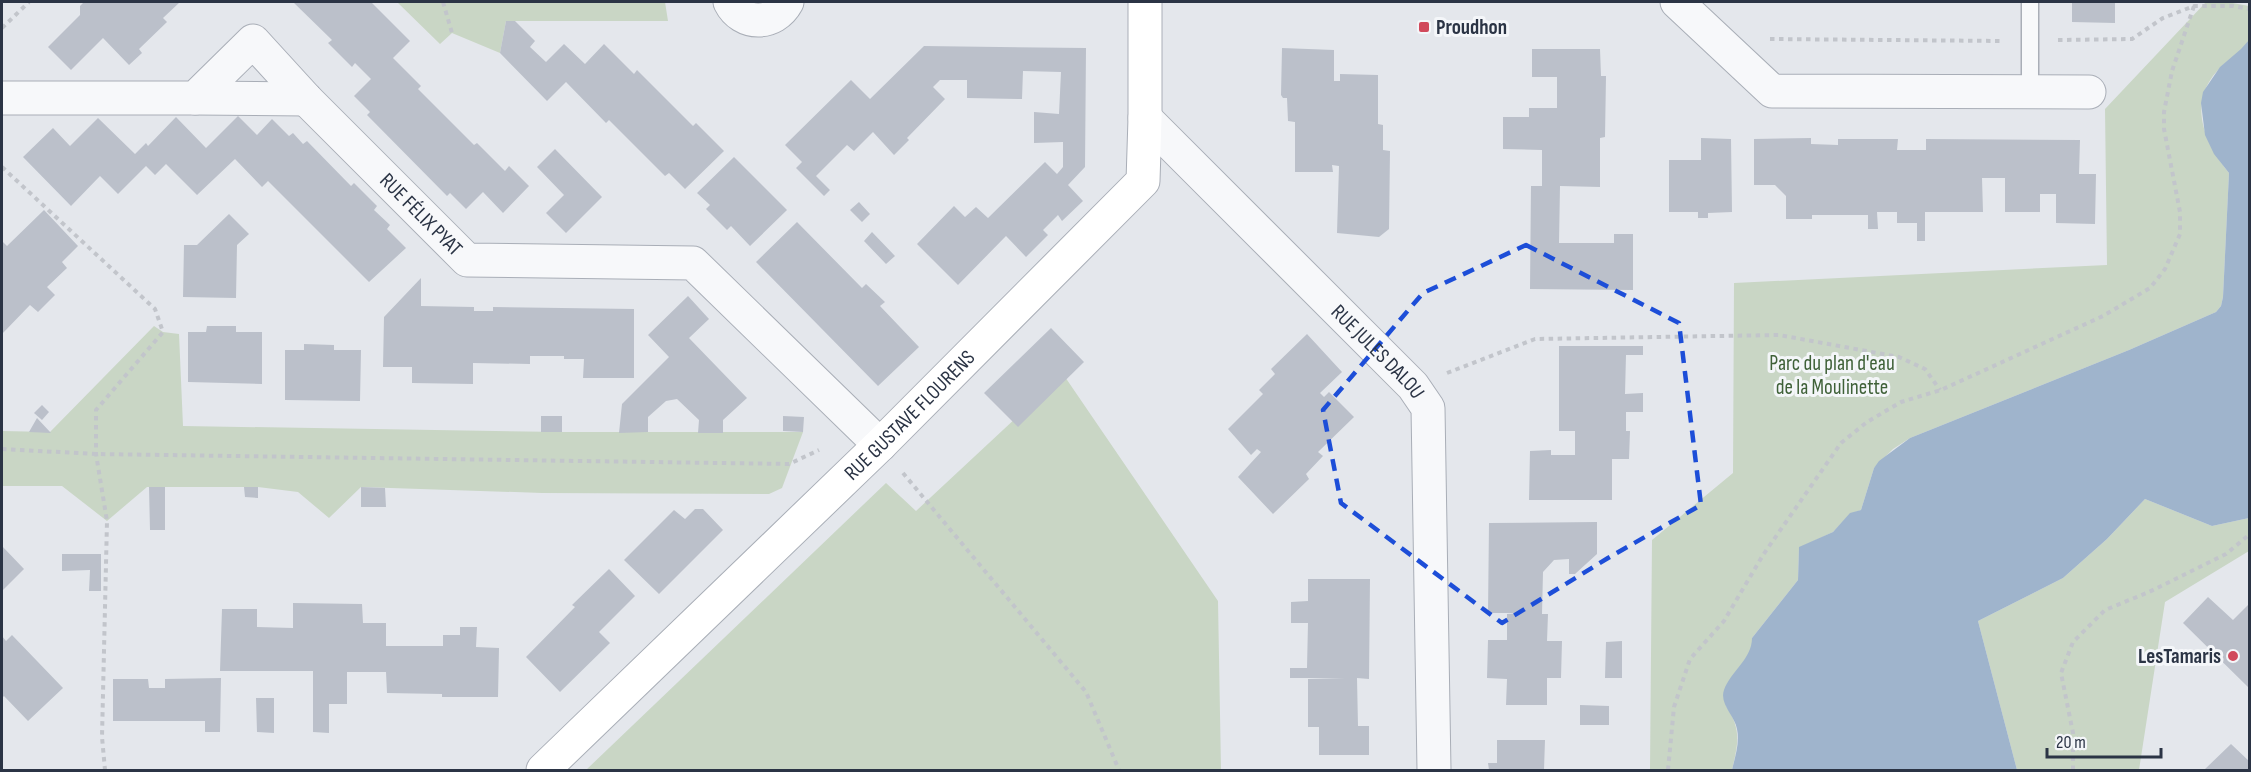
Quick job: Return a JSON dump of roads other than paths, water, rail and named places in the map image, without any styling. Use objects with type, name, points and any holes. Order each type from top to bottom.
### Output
[{"type":"street","points":[[730,2],[738,13],[756,21],[767,20],[777,15],[787,2]]},
{"type":"street","name":"RUE GUSTAVE FLOURENS","points":[[543,771],[871,437],[1143,181],[1145,2]]},
{"type":"street","points":[[1677,2],[1772,91],[2089,92]]},
{"type":"street","name":"RUE FÉLIX PYAT","points":[[195,98],[253,41],[306,99],[467,260],[693,263],[871,437]]},
{"type":"street","points":[[2,98],[306,99]]},
{"type":"street","name":"RUE JULES DALOU","points":[[1145,118],[1413,386],[1428,408],[1434,771]]},
{"type":"lane","points":[[2030,2],[2030,91]]},
{"type":"water","points":[[2249,40],[2249,518],[2212,526],[2145,499],[2107,539],[2063,578],[1978,621],[2017,770],[1732,770],[1738,734],[1736,724],[1725,705],[1723,695],[1727,683],[1749,652],[1752,638],[1798,580],[1799,547],[1833,532],[1850,513],[1861,510],[1874,468],[1879,461],[1910,438],[2129,350],[2216,312],[2221,306],[2229,173],[2214,154],[2205,135],[2201,103],[2203,92],[2220,67]]},
{"type":"place","name":"Proudhon","points":[[1424,27]]},
{"type":"place","name":"LesTamaris","points":[[2233,656]]},
{"type":"park label","name":"Parc du plan d'eau de la Moulinette","points":[[1832,375]]}]
